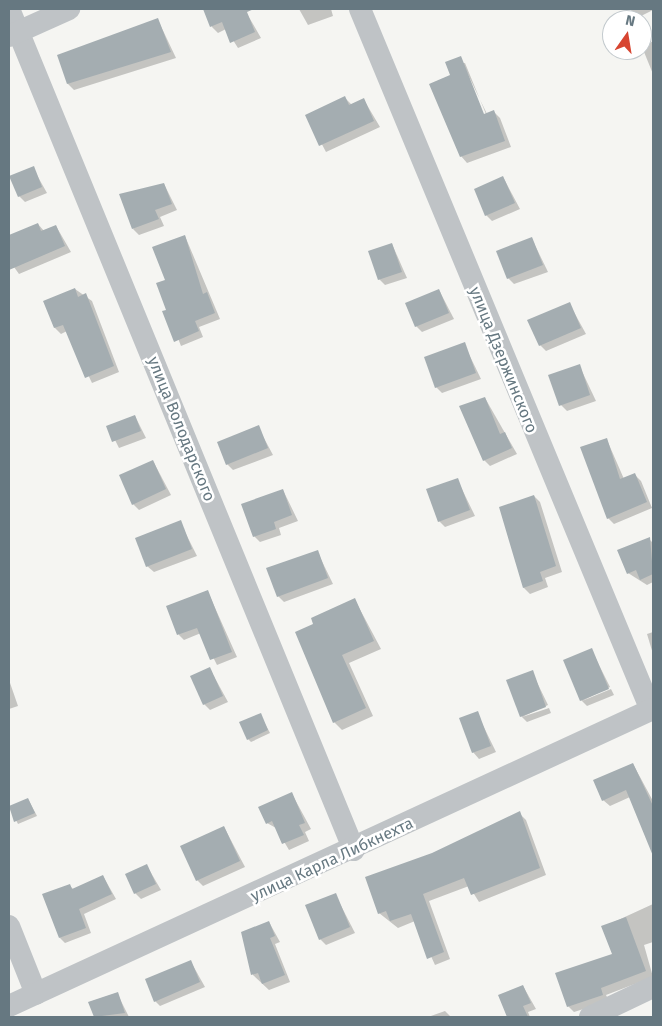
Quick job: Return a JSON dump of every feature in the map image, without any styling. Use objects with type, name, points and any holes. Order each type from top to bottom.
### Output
[{"type":"street","name":"улица Володарского","points":[[9,9],[14,34],[354,850]]},
{"type":"street","points":[[14,34],[68,9]]},
{"type":"street","name":"улица Дзержинского","points":[[360,9],[652,710]]},
{"type":"street","name":"улица Карла Либкнехта","points":[[9,1006],[354,850],[652,710]]},
{"type":"street","points":[[9,926],[36,994]]},
{"type":"street","points":[[590,1017],[653,987]]},
{"type":"building","points":[[203,9],[254,9],[247,12],[255,32],[230,43],[222,22],[210,27]]},
{"type":"building","points":[[158,18],[171,52],[67,84],[57,55]]},
{"type":"building","points":[[461,56],[484,114],[494,110],[505,141],[460,157],[429,84],[450,75],[445,62]]},
{"type":"building","points":[[345,96],[349,105],[364,98],[374,121],[319,146],[305,115]]},
{"type":"building","points":[[34,166],[42,187],[18,197],[9,176]]},
{"type":"building","points":[[503,176],[515,203],[485,216],[474,189]]},
{"type":"building","points":[[164,183],[172,204],[155,210],[159,219],[132,229],[119,194]]},
{"type":"building","points":[[38,223],[41,231],[56,225],[65,246],[9,270],[9,235]]},
{"type":"building","points":[[185,235],[203,294],[207,292],[215,313],[195,321],[199,331],[174,342],[162,311],[166,310],[156,283],[165,280],[152,247]]},
{"type":"building","points":[[532,237],[543,265],[507,279],[496,251]]},
{"type":"building","points":[[392,243],[402,272],[378,280],[368,251]]},
{"type":"building","points":[[75,288],[78,297],[86,293],[114,366],[85,378],[63,325],[54,328],[43,301]]},
{"type":"building","points":[[439,289],[449,313],[415,327],[405,303]]},
{"type":"building","points":[[570,302],[581,328],[539,346],[527,320]]},
{"type":"building","points":[[465,342],[476,373],[435,388],[424,357]]},
{"type":"building","points":[[580,364],[590,395],[559,406],[548,375]]},
{"type":"building","points":[[485,397],[500,434],[505,432],[512,448],[483,461],[459,406]]},
{"type":"building","points":[[135,415],[141,431],[112,442],[106,426]]},
{"type":"building","points":[[259,425],[268,448],[226,465],[217,442]]},
{"type":"building","points":[[607,438],[620,479],[635,473],[647,502],[607,519],[580,447]]},
{"type":"building","points":[[153,460],[166,489],[132,505],[119,475]]},
{"type":"building","points":[[458,478],[470,510],[438,522],[426,489]]},
{"type":"building","points":[[283,489],[292,515],[274,522],[276,529],[253,537],[241,504]]},
{"type":"building","points":[[534,495],[556,566],[540,572],[543,581],[523,588],[499,507]]},
{"type":"building","points":[[181,520],[192,549],[146,567],[135,538]]},
{"type":"building","points":[[650,537],[653,574],[640,580],[636,570],[627,574],[617,550]]},
{"type":"building","points":[[318,550],[328,578],[277,597],[266,568]]},
{"type":"building","points":[[208,590],[232,652],[210,660],[197,628],[177,635],[166,606]]},
{"type":"building","points":[[355,598],[374,641],[342,655],[366,708],[333,723],[295,632],[313,624],[311,618]]},
{"type":"building","points":[[592,648],[609,689],[580,701],[563,660]]},
{"type":"building","points":[[210,667],[223,696],[203,705],[190,676]]},
{"type":"building","points":[[533,670],[546,707],[520,717],[506,680]]},
{"type":"building","points":[[478,711],[491,746],[472,753],[459,718]]},
{"type":"building","points":[[261,713],[268,730],[247,740],[239,722]]},
{"type":"building","points":[[633,763],[653,806],[653,856],[626,790],[602,801],[593,780]]},
{"type":"building","points":[[292,792],[305,823],[299,825],[304,835],[282,844],[272,821],[266,824],[258,807]]},
{"type":"building","points":[[28,798],[35,813],[14,822],[9,806]]},
{"type":"building","points":[[520,811],[540,868],[471,895],[464,878],[423,894],[444,952],[427,959],[411,914],[390,921],[386,911],[378,914],[365,877],[432,853]]},
{"type":"building","points":[[224,826],[240,861],[196,881],[180,846]]},
{"type":"building","points":[[147,864],[156,884],[134,894],[125,874]]},
{"type":"building","points":[[103,875],[112,894],[79,909],[86,928],[59,938],[42,894],[70,884],[72,889]]},
{"type":"building","points":[[336,893],[350,927],[319,940],[305,905]]},
{"type":"building","points":[[626,917],[646,971],[601,988],[603,995],[567,1007],[555,973],[612,954],[601,926]]},
{"type":"building","points":[[269,921],[275,936],[270,938],[285,975],[262,984],[258,973],[251,975],[241,932]]},
{"type":"building","points":[[191,960],[200,982],[154,1002],[145,979]]},
{"type":"building","points":[[523,985],[531,1003],[523,1006],[528,1017],[507,1017],[498,995]]},
{"type":"building","points":[[118,992],[125,1013],[94,1017],[88,1002]]}]
